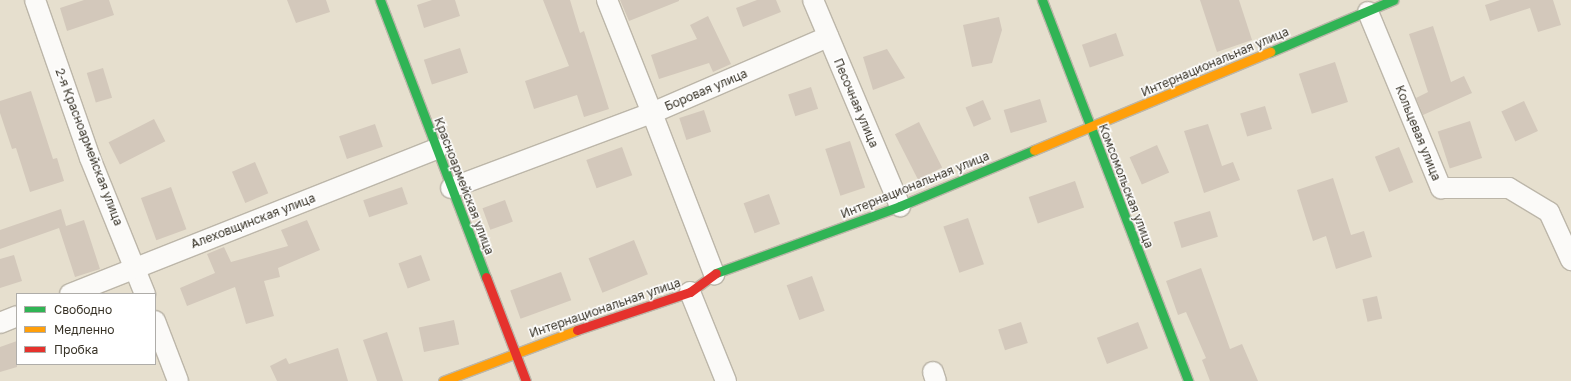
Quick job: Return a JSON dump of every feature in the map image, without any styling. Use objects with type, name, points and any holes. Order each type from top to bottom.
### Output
[{"type":"street","name":"2-я Красноармейская улица","points":[[35,0],[90,158],[145,293]]},
{"type":"street","name":"Красноармейская улица","points":[[380,0],[437,149],[450,188],[526,381]]},
{"type":"street","name":"Боровая улица","points":[[608,0],[652,113],[828,37]]},
{"type":"street","name":"Песочная улица","points":[[813,0],[900,206]]},
{"type":"street","name":"Комсомольская улица","points":[[1042,0],[1188,381]]},
{"type":"street","name":"Интернациональная улица","points":[[443,381],[514,351],[690,292],[714,274],[900,206],[1368,12],[1393,0]]},
{"type":"street","name":"Кольцевая улица","points":[[1368,12],[1441,188],[1509,188],[1549,212],[1571,260]]},
{"type":"street","points":[[450,188],[652,113],[714,274]]},
{"type":"street","name":"Алеховщинская улица","points":[[72,293],[437,149]]},
{"type":"street","points":[[690,292],[726,381]]},
{"type":"street","points":[[0,322],[16,316]]},
{"type":"street","points":[[156,324],[178,381]]},
{"type":"building","points":[[84,0],[109,0],[114,15],[67,31],[60,8]]},
{"type":"building","points":[[287,0],[326,0],[330,12],[296,23]]},
{"type":"building","points":[[432,0],[455,0],[460,16],[424,28],[417,5]]},
{"type":"building","points":[[543,0],[570,0],[580,33],[584,31],[609,109],[584,117],[577,95],[534,109],[525,81],[569,66]]},
{"type":"building","points":[[620,0],[679,0],[679,1],[629,21]]},
{"type":"building","points":[[757,0],[776,0],[781,12],[743,27],[736,8]]},
{"type":"building","points":[[1200,0],[1239,0],[1252,40],[1217,52]]},
{"type":"building","points":[[1500,0],[1553,0],[1561,25],[1538,32],[1530,8],[1490,21],[1485,5]]},
{"type":"building","points":[[708,16],[731,64],[713,72],[709,63],[659,79],[651,55],[697,39],[690,25]]},
{"type":"building","points":[[999,17],[1002,30],[992,63],[972,67],[963,25]]},
{"type":"building","points":[[1433,26],[1451,82],[1464,76],[1472,93],[1423,115],[1416,98],[1428,92],[1409,34]]},
{"type":"building","points":[[1116,33],[1124,56],[1090,67],[1082,45]]},
{"type":"building","points":[[460,48],[468,73],[432,84],[424,60]]},
{"type":"building","points":[[887,49],[905,78],[873,90],[863,57]]},
{"type":"building","points":[[1335,62],[1348,102],[1312,114],[1299,74]]},
{"type":"building","points":[[103,68],[112,98],[96,103],[87,73]]},
{"type":"building","points":[[811,87],[818,109],[795,116],[788,94]]},
{"type":"building","points":[[31,91],[53,159],[57,158],[64,181],[30,192],[16,148],[12,149],[0,113],[0,101]]},
{"type":"building","points":[[1040,99],[1047,122],[1011,133],[1004,110]]},
{"type":"building","points":[[983,100],[991,119],[974,127],[966,107]]},
{"type":"building","points":[[1524,101],[1538,131],[1515,141],[1501,112]]},
{"type":"building","points":[[1265,106],[1272,129],[1247,137],[1240,114]]},
{"type":"building","points":[[704,110],[711,132],[686,140],[679,118]]},
{"type":"building","points":[[154,119],[165,141],[120,164],[109,142]]},
{"type":"building","points":[[1470,121],[1482,158],[1450,169],[1438,132]]},
{"type":"building","points":[[919,122],[942,167],[918,180],[895,134]]},
{"type":"building","points":[[375,124],[383,147],[347,159],[339,136]]},
{"type":"building","points":[[1208,124],[1222,166],[1233,162],[1240,180],[1204,193],[1184,131]]},
{"type":"building","points":[[850,141],[865,188],[840,196],[825,149]]},
{"type":"building","points":[[1157,145],[1169,172],[1142,185],[1130,157]]},
{"type":"building","points":[[622,147],[632,175],[597,188],[586,160]]},
{"type":"building","points":[[1399,147],[1413,182],[1389,192],[1375,157]]},
{"type":"building","points":[[255,162],[268,193],[245,203],[232,172]]},
{"type":"building","points":[[1333,178],[1351,235],[1364,231],[1372,257],[1336,269],[1326,236],[1313,241],[1297,190]]},
{"type":"building","points":[[1075,181],[1084,207],[1038,223],[1029,197]]},
{"type":"building","points":[[171,187],[186,229],[156,240],[141,198]]},
{"type":"building","points":[[402,187],[408,204],[369,217],[363,200]]},
{"type":"building","points":[[769,194],[780,224],[755,233],[744,203]]},
{"type":"building","points":[[505,200],[513,222],[490,230],[482,208]]},
{"type":"building","points":[[61,209],[66,226],[84,220],[100,269],[75,277],[59,228],[0,249],[0,230]]},
{"type":"building","points":[[1210,211],[1218,237],[1182,248],[1174,222]]},
{"type":"building","points":[[968,218],[984,264],[959,273],[943,226]]},
{"type":"building","points":[[307,220],[320,250],[278,268],[280,277],[264,281],[274,316],[246,324],[235,287],[187,306],[180,288],[215,273],[207,254],[224,247],[231,262],[288,246],[281,230]]},
{"type":"building","points":[[634,240],[648,274],[602,293],[589,258]]},
{"type":"building","points":[[14,255],[22,281],[0,288],[0,259]]},
{"type":"building","points":[[421,255],[430,280],[408,289],[398,263]]},
{"type":"building","points":[[1201,268],[1230,349],[1242,344],[1258,381],[1210,381],[1202,360],[1206,358],[1186,312],[1178,315],[1166,281]]},
{"type":"building","points":[[561,272],[571,300],[521,319],[510,290]]},
{"type":"building","points":[[812,276],[825,311],[799,320],[787,285]]},
{"type":"building","points":[[1377,296],[1382,318],[1368,322],[1362,299]]},
{"type":"building","points":[[454,320],[459,344],[424,352],[419,327]]},
{"type":"building","points":[[1021,322],[1028,343],[1005,350],[998,329]]},
{"type":"building","points":[[1138,322],[1148,348],[1107,364],[1097,338]]},
{"type":"building","points":[[387,332],[403,381],[377,381],[363,340]]},
{"type":"building","points":[[16,341],[17,367],[0,372],[0,347]]},
{"type":"building","points":[[338,348],[348,381],[277,381],[270,366],[286,358],[289,364]]},
{"type":"traffic: fast","points":[[380,0],[486,277]]},
{"type":"traffic: fast","points":[[1042,0],[1188,381]]},
{"type":"traffic: fast","points":[[1270,52],[1393,0]]},
{"type":"traffic: fast","points":[[716,273],[900,206],[1034,150]]},
{"type":"traffic: slow","points":[[1034,150],[1270,52]]},
{"type":"traffic: slow","points":[[443,381],[577,330]]},
{"type":"traffic: jam","points":[[577,330],[690,292],[716,273]]},
{"type":"traffic: jam","points":[[486,277],[526,381]]}]
